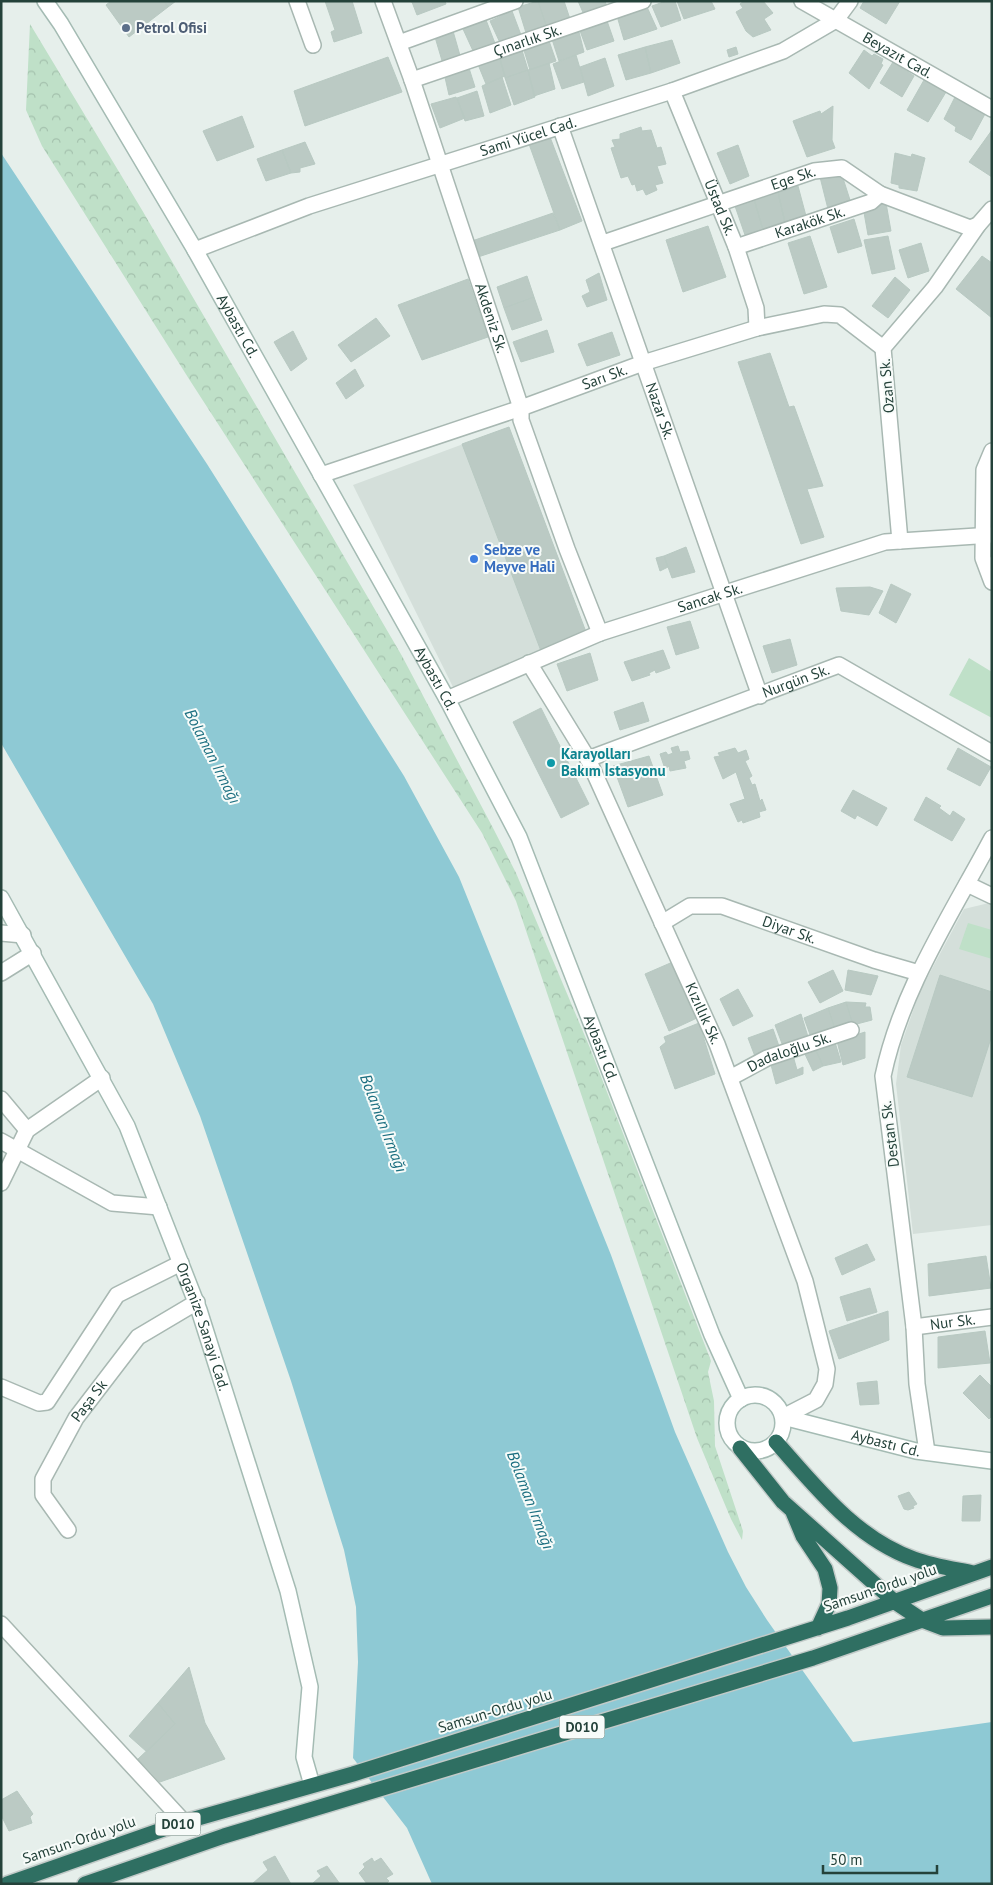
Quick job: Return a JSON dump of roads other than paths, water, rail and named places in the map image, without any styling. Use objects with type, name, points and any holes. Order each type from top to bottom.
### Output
[{"type":"highway","points":[[776,1442],[830,1503],[872,1539],[914,1560],[973,1573]]},
{"type":"highway","points":[[740,1448],[783,1502],[896,1602],[922,1620],[942,1628],[992,1628]]},
{"type":"highway","points":[[791,1509],[802,1536],[825,1569],[830,1588],[828,1604],[812,1630]]},
{"type":"highway","name":"Samsun-Ordu yolu","points":[[7,1884],[184,1822],[353,1774],[812,1630],[992,1567]]},
{"type":"highway","name":"D010","points":[[85,1884],[224,1836],[813,1658],[992,1596]]},
{"type":"street","name":"Aybastı Cd.","points":[[45,1],[61,24],[195,250],[408,634],[447,698],[519,837],[712,1335],[741,1399]]},
{"type":"street","points":[[297,1],[313,45]]},
{"type":"street","name":"Akdeniz Sk.","points":[[383,1],[400,43],[522,408],[522,420],[567,549],[600,633]]},
{"type":"street","points":[[400,43],[515,1]]},
{"type":"street","name":"Çınarlık Sk.","points":[[412,80],[643,1]]},
{"type":"street","name":"Beyazıt Cad.","points":[[802,1],[992,109]]},
{"type":"street","name":"Sami Yücel Cad.","points":[[195,250],[309,206],[672,91],[783,51],[836,20],[850,1]]},
{"type":"street","name":"Üstad Sk.","points":[[672,91],[736,247],[756,308],[757,328]]},
{"type":"street","name":"Nazar Sk.","points":[[560,126],[603,242],[643,363],[760,696]]},
{"type":"street","name":"Ege Sk.","points":[[603,242],[814,171],[842,168],[880,194],[970,228],[978,225]]},
{"type":"street","name":"Karakök Sk.","points":[[736,247],[871,202],[880,194]]},
{"type":"street","name":"Ozan Sk.","points":[[900,541],[883,348],[935,287],[978,225],[992,209]]},
{"type":"street","name":"Sarı Sk.","points":[[321,475],[522,408],[643,363],[757,328],[824,314],[840,315],[883,348]]},
{"type":"street","points":[[992,451],[984,470],[988,535],[983,558],[992,582]]},
{"type":"street","name":"Sancak Sk.","points":[[447,698],[600,633],[885,542],[988,535]]},
{"type":"street","name":"Kızıllık Sk.","points":[[529,663],[588,759],[717,1044],[805,1281],[827,1369],[825,1384],[816,1400],[783,1417]]},
{"type":"street","name":"Nurgün Sk.","points":[[588,759],[839,665],[992,753]]},
{"type":"street","name":"Destan Sk.","points":[[927,1452],[917,1384],[914,1327],[883,1076],[889,1046],[928,950],[992,838]]},
{"type":"street","points":[[967,884],[992,896]]},
{"type":"street","name":"Organize Sanayi Cad.","points":[[1,898],[127,1126],[197,1302],[288,1591],[310,1687],[304,1757],[312,1785]]},
{"type":"street","name":"Diyar Sk.","points":[[662,923],[690,906],[722,906],[874,960],[919,973]]},
{"type":"street","points":[[1,933],[23,936]]},
{"type":"street","points":[[1,973],[33,953]]},
{"type":"street","name":"Dadaloğlu Sk.","points":[[730,1078],[767,1058],[851,1030]]},
{"type":"street","points":[[1,1184],[27,1130],[102,1078]]},
{"type":"street","points":[[1,1099],[27,1130]]},
{"type":"street","points":[[1,1141],[112,1203],[159,1207]]},
{"type":"street","points":[[1,1387],[39,1403],[47,1402],[117,1295],[181,1263]]},
{"type":"street","name":"Paşa Sk","points":[[68,1530],[43,1495],[43,1479],[76,1418],[138,1337],[197,1302]]},
{"type":"street","name":"Nur Sk.","points":[[914,1327],[992,1317]]},
{"type":"street","points":[[758,1395],[774,1402],[783,1417],[781,1434],[776,1442],[759,1452],[740,1448],[733,1441],[727,1423],[729,1413],[741,1399],[758,1395]]},
{"type":"street","name":"Aybastı Cd.","points":[[783,1417],[927,1452],[992,1461]]},
{"type":"street","points":[[1,1624],[184,1822]]},
{"type":"water","name":"Bolaman Irmağı","points":[[1,153],[207,464],[404,776],[459,877],[611,1255],[675,1432],[728,1552],[746,1587],[853,1742],[992,1722],[992,1884],[432,1884],[407,1828],[353,1758],[358,1662],[356,1607],[344,1550],[291,1381],[200,1116],[153,1004],[1,743]]},
{"type":"place","name":"Petrol Ofisi","points":[[126,28]]},
{"type":"place","name":"Sebze ve Meyve Hali","points":[[474,559]]},
{"type":"place","name":"Karayolları Bakım İstasyonu","points":[[551,763]]}]
